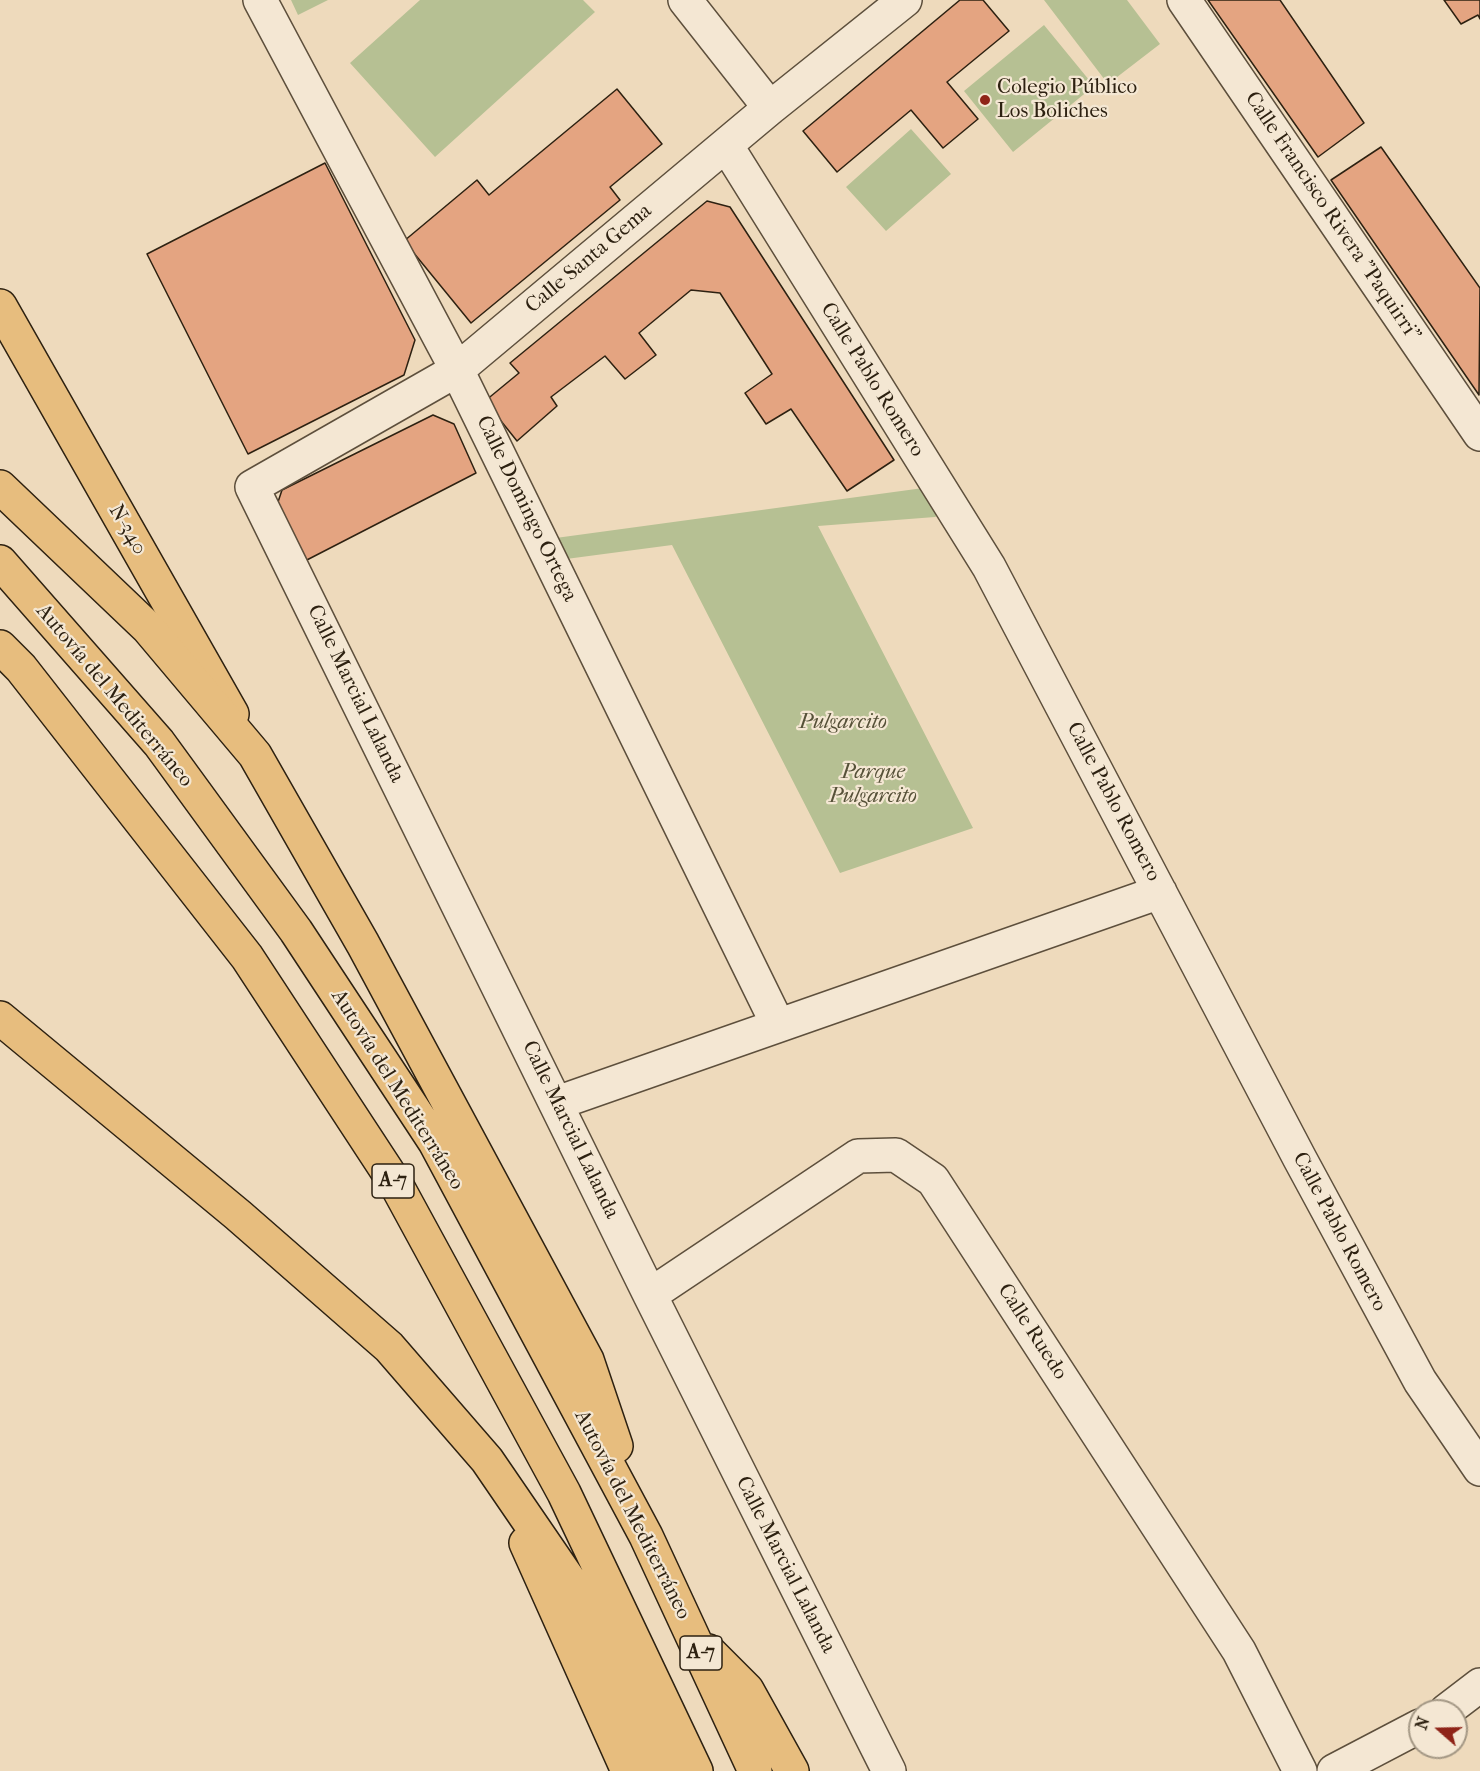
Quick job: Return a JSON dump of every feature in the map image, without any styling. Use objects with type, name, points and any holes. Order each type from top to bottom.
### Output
[{"type":"main road","name":"N-340","points":[[0,306],[255,754]]},
{"type":"main road","points":[[0,487],[148,628],[255,754],[363,944],[587,1360],[646,1536]]},
{"type":"main road","name":"Autovía del Mediterráneo","points":[[0,562],[159,743],[296,931],[435,1142],[646,1536],[755,1771]]},
{"type":"main road","name":"A-7","points":[[0,647],[21,668],[246,957],[397,1186],[564,1492],[696,1771]]},
{"type":"main road","points":[[0,1018],[238,1215],[389,1347],[487,1460],[576,1590],[662,1771]]},
{"type":"main road","points":[[487,1460],[628,1771]]},
{"type":"main road","points":[[692,1635],[747,1690],[792,1771]]},
{"type":"street","name":"Calle Domingo Ortega","points":[[260,0],[457,370],[778,1025]]},
{"type":"street","points":[[685,0],[771,108]]},
{"type":"street","name":"Calle Santa Gema","points":[[252,487],[457,370],[726,145],[905,0]]},
{"type":"street","name":"Calle Francisco Rivera \"Paquirri\"","points":[[1184,0],[1480,434]]},
{"type":"street","name":"Calle Pablo Romero","points":[[726,145],[989,567],[1300,1159],[1420,1381],[1480,1469]]},
{"type":"street","name":"Calle Marcial Lalanda","points":[[252,487],[650,1295],[888,1771]]},
{"type":"street","points":[[557,1103],[1160,892]]},
{"type":"street","name":"Calle Ruedo","points":[[650,1295],[858,1156],[896,1155],[933,1180],[1239,1651],[1300,1771]]},
{"type":"street","points":[[1461,1699],[1480,1684]]},
{"type":"street","points":[[1334,1771],[1408,1732]]},
{"type":"green space","points":[[291,0],[328,0],[298,15]]},
{"type":"green space","points":[[420,0],[583,0],[595,12],[435,157],[350,63]]},
{"type":"green space","points":[[1044,0],[1127,0],[1160,44],[1108,84]]},
{"type":"green space","points":[[1044,25],[1094,86],[1013,152],[964,91]]},
{"type":"green space","points":[[911,129],[951,174],[886,231],[846,187]]},
{"type":"green space","name":"Parque Pulgarcito","points":[[938,486],[951,507],[935,517],[818,526],[973,828],[840,873],[672,545],[551,561],[541,540]]},
{"type":"building","points":[[960,0],[983,0],[1009,31],[947,82],[978,119],[943,148],[911,110],[837,172],[803,131]]},
{"type":"building","points":[[1208,0],[1280,0],[1364,123],[1318,157]]},
{"type":"building","points":[[1444,0],[1480,0],[1480,19],[1478,15],[1461,24]]},
{"type":"building","points":[[617,89],[662,144],[610,187],[620,200],[471,323],[404,241],[477,180],[489,195]]},
{"type":"building","points":[[1381,147],[1480,288],[1479,395],[1331,180]]},
{"type":"building","points":[[325,163],[415,340],[404,375],[248,454],[147,254]]},
{"type":"building","points":[[707,201],[730,207],[894,460],[847,491],[791,409],[766,424],[745,393],[772,374],[720,293],[691,290],[639,333],[656,355],[625,379],[605,356],[551,397],[557,406],[517,441],[485,401],[519,373],[510,363]]},
{"type":"building","points":[[433,415],[454,424],[476,473],[301,563],[275,511],[282,490]]},
{"type":"place","name":"Colegio Público Los Boliches","points":[[985,100]]},
{"type":"park label","name":"Pulgarcito","points":[[843,723]]}]
